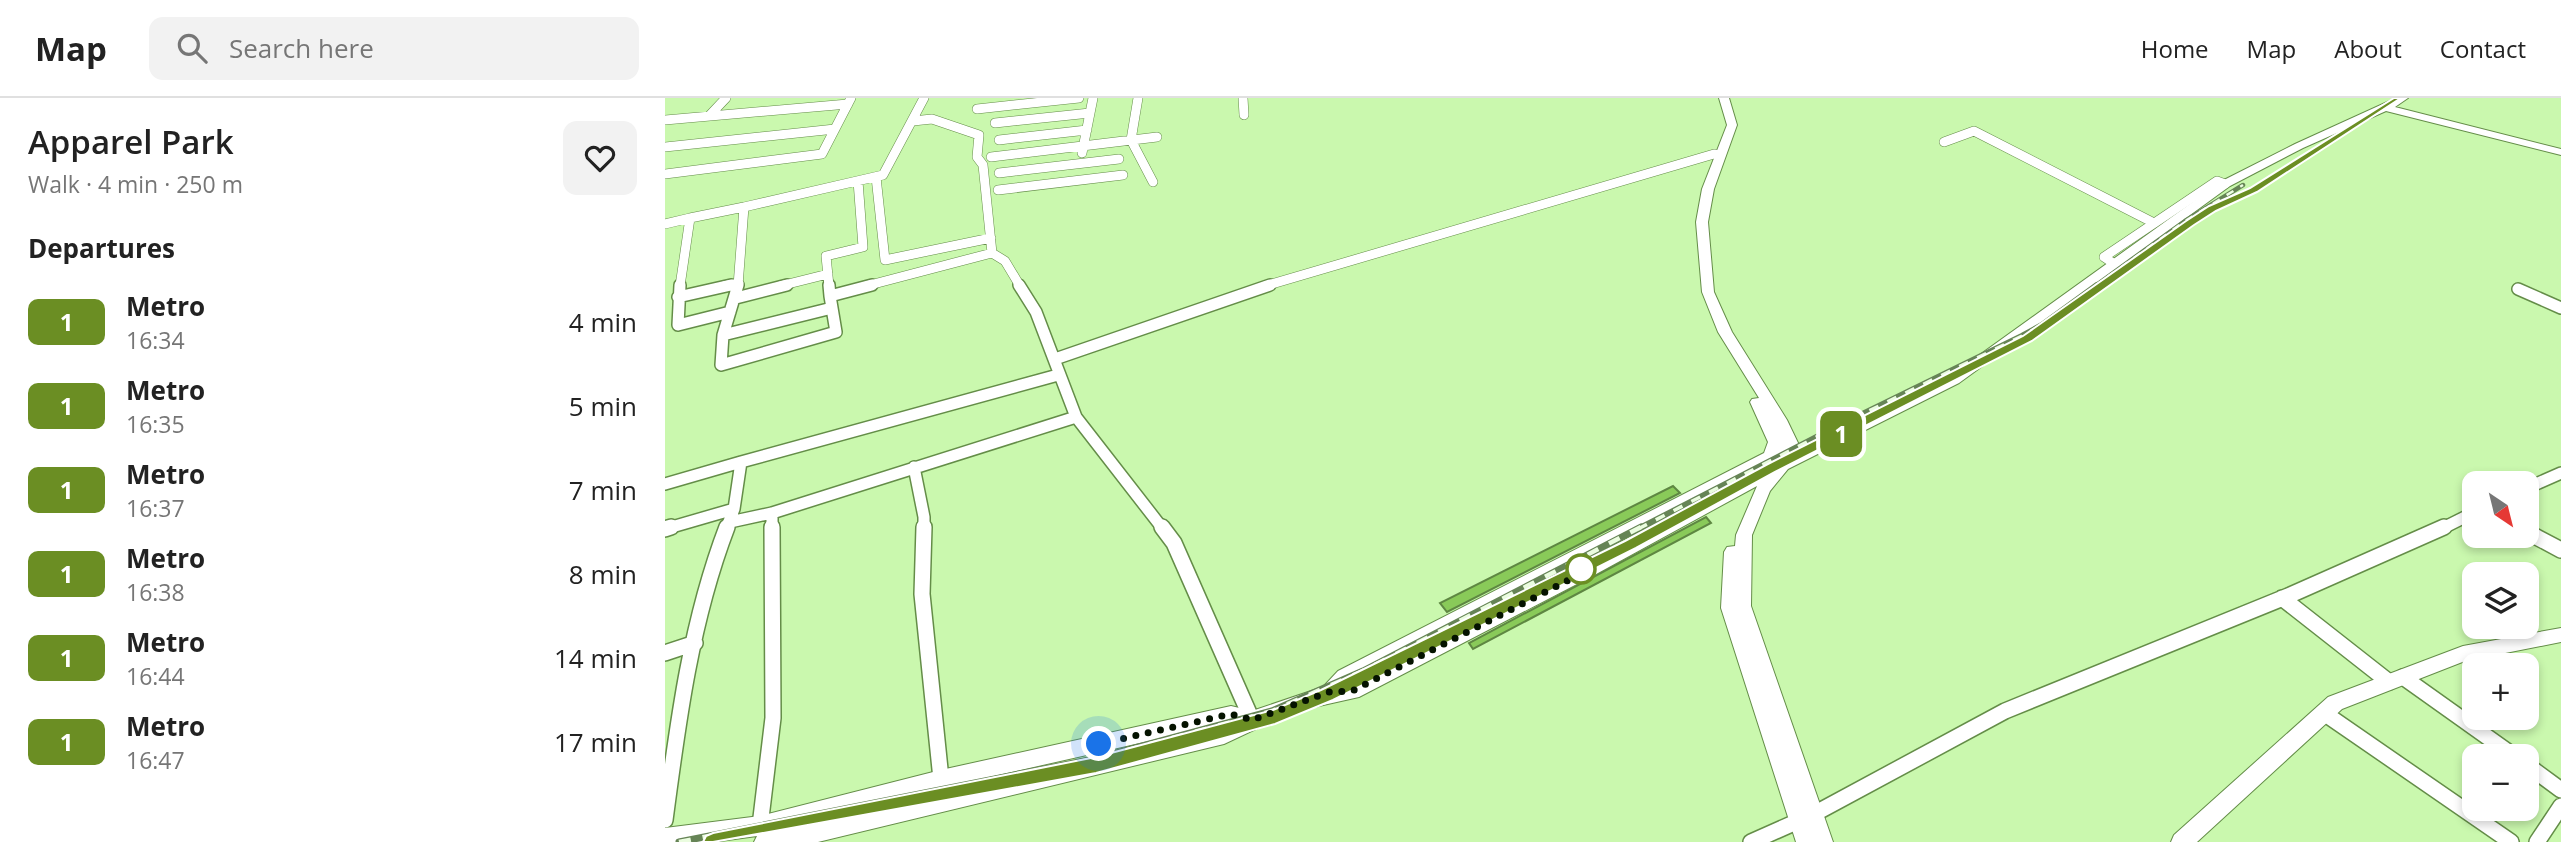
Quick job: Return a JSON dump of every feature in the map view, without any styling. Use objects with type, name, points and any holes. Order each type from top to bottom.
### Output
[{"type":"main road","points":[[1717,98],[1725,125],[1702,222],[1708,292],[1725,332],[1768,410],[1791,445]]},
{"type":"main road","points":[[1717,155],[1732,125],[1724,98]]},
{"type":"main road","points":[[1329,692],[1345,677],[1777,460],[1825,444],[1954,380],[2225,184],[2360,117],[2390,108],[2403,98]]},
{"type":"main road","points":[[2390,108],[2561,152]]},
{"type":"main road","points":[[1768,410],[1776,442],[1777,460],[1744,535],[1742,606],[1806,818],[1808,842]]},
{"type":"main road","points":[[1822,842],[1806,818],[1730,608],[1734,533],[1751,494],[1762,477],[1791,445],[1825,444]]},
{"type":"main road","points":[[665,838],[833,829],[1224,735],[1252,720],[1329,692],[1352,691],[1363,686],[1762,477]]},
{"type":"main road","points":[[2182,842],[2335,703],[2463,654],[2561,635]]},
{"type":"main road","points":[[763,834],[941,779],[1231,714],[1252,720]]},
{"type":"street","points":[[709,116],[726,98]]},
{"type":"street","points":[[665,224],[883,175],[924,98]]},
{"type":"street","points":[[977,109],[1079,98]]},
{"type":"street","points":[[1076,185],[1093,98]]},
{"type":"street","points":[[1138,98],[1131,141],[1153,181]]},
{"type":"street","points":[[1243,98],[1244,116]]},
{"type":"street","points":[[665,120],[850,101]]},
{"type":"street","points":[[665,174],[822,154],[850,101]]},
{"type":"street","points":[[995,123],[1090,113]]},
{"type":"street","points":[[912,121],[932,119],[979,135],[977,157],[983,165],[992,253]]},
{"type":"street","points":[[665,146],[835,129]]},
{"type":"street","points":[[999,140],[1087,130]]},
{"type":"street","points":[[1944,142],[1974,131],[2154,223]]},
{"type":"street","points":[[991,157],[1157,138]]},
{"type":"street","points":[[1055,359],[1295,276],[1717,155]]},
{"type":"street","points":[[999,173],[1119,159]]},
{"type":"street","points":[[998,190],[1076,185],[1123,175]]},
{"type":"street","points":[[876,177],[885,260],[991,237]]},
{"type":"street","points":[[744,207],[740,283],[723,335],[722,365],[837,332],[826,256],[863,247],[858,181]]},
{"type":"street","points":[[2113,263],[2104,257],[2217,181],[2225,184]]},
{"type":"street","points":[[690,218],[678,297],[678,325],[730,312]]},
{"type":"street","points":[[830,296],[992,253],[1005,261],[1036,312],[1076,417],[1174,543],[1252,720]]},
{"type":"street","points":[[736,298],[828,274]]},
{"type":"street","points":[[678,297],[740,283]]},
{"type":"street","points":[[2518,289],[2561,308]]},
{"type":"street","points":[[723,335],[832,308]]},
{"type":"street","points":[[665,484],[1058,375]]},
{"type":"street","points":[[665,529],[732,515],[772,513],[1076,417]]},
{"type":"street","points":[[665,820],[681,697],[711,569],[732,515],[741,462]]},
{"type":"street","points":[[914,467],[924,517],[922,594],[941,779]]},
{"type":"street","points":[[2539,482],[2561,472]]},
{"type":"street","points":[[763,834],[773,718],[772,513]]},
{"type":"street","points":[[1751,842],[1806,818],[2005,710],[2282,598],[2462,518]]},
{"type":"street","points":[[2539,538],[2561,550]]},
{"type":"street","points":[[2282,598],[2396,680],[2495,744]]},
{"type":"street","points":[[665,653],[695,643]]},
{"type":"street","points":[[2324,713],[2511,842]]},
{"type":"street","points":[[2539,774],[2561,790]]},
{"type":"street","points":[[2537,842],[2561,806]]},
{"type":"building","points":[[1673,486],[1680,493],[1447,612],[1440,603]]},
{"type":"building","points":[[1706,517],[1711,523],[1473,649],[1469,643]]},
{"type":"railway","points":[[2095,286],[2185,221],[2243,185]]},
{"type":"railway","points":[[1638,529],[1836,427],[2022,336],[2042,325],[2097,285]]},
{"type":"railway","points":[[679,842],[1094,759],[1272,711],[1363,671],[1641,527]]},
{"type":"metro line","name":"1","points":[[713,842],[1096,765],[1275,717],[1327,695],[1631,545],[1771,469],[2027,338],[2072,309],[2190,223],[2253,190],[2397,98]]},
{"type":"route","points":[[1099,744],[1231,714],[1252,720],[1329,692],[1352,691],[1592,568],[1581,569]]}]
